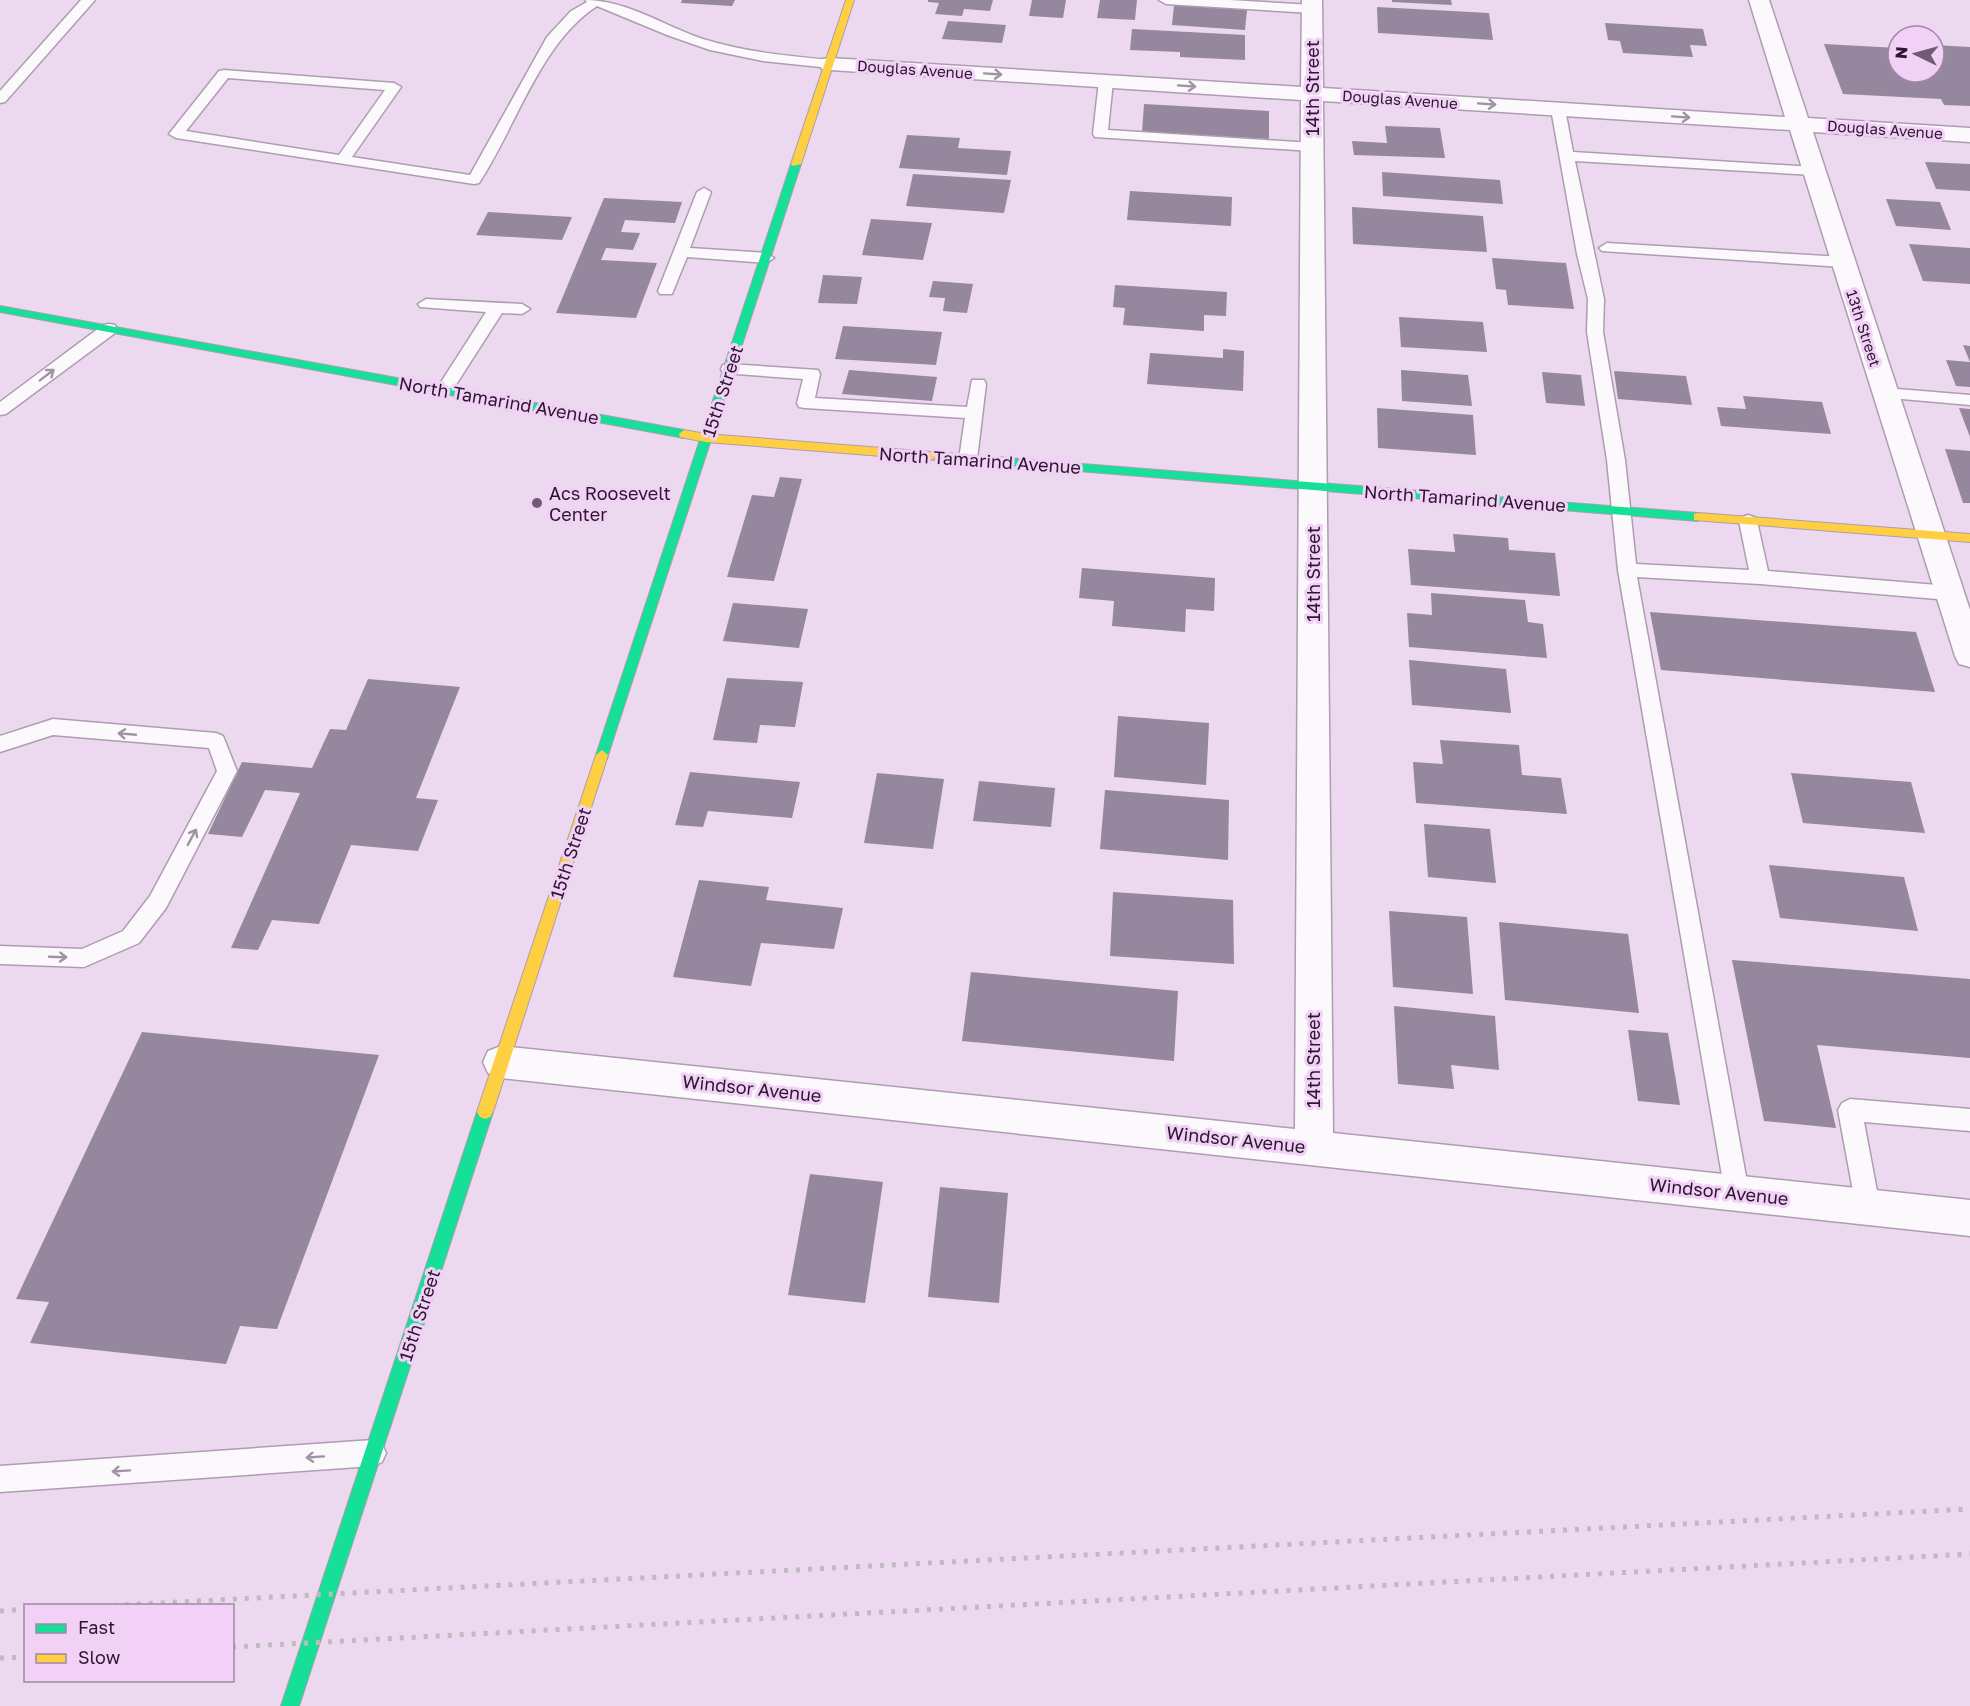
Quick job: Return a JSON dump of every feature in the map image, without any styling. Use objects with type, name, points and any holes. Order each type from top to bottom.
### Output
[{"type":"street","name":"15th Street","points":[[290,1706],[850,0]]},
{"type":"street","name":"13th Street","points":[[1759,0],[1931,535],[1958,603],[1970,656]]},
{"type":"street","name":"14th Street","points":[[1312,5],[1314,1148]]},
{"type":"street","name":"Douglas Avenue","points":[[830,64],[1970,135]]},
{"type":"street","name":"North Tamarind Avenue","points":[[0,309],[706,438],[1970,538]]},
{"type":"street","name":"Windsor Avenue","points":[[501,1062],[1970,1218]]},
{"type":"lane","points":[[0,99],[88,0]]},
{"type":"lane","points":[[344,160],[394,87],[224,74],[176,134],[265,148],[474,180],[554,37],[576,14],[596,0],[671,33],[724,50],[769,58],[830,64]]},
{"type":"lane","points":[[1166,0],[1312,5]]},
{"type":"lane","points":[[1106,81],[1100,134],[1312,147]]},
{"type":"lane","points":[[1558,109],[1585,254],[1596,299],[1594,332],[1616,460],[1627,570],[1737,1193]]},
{"type":"lane","points":[[1567,156],[1814,171]]},
{"type":"lane","points":[[666,291],[704,192]]},
{"type":"lane","points":[[1607,248],[1843,262]]},
{"type":"lane","points":[[681,252],[766,258]]},
{"type":"lane","points":[[426,304],[522,309]]},
{"type":"lane","points":[[444,390],[497,308]]},
{"type":"lane","points":[[0,410],[109,329]]},
{"type":"lane","points":[[729,369],[812,374],[805,403],[974,413]]},
{"type":"lane","points":[[968,459],[978,384]]},
{"type":"lane","points":[[1885,393],[1970,400]]},
{"type":"lane","points":[[1748,521],[1760,577]]},
{"type":"lane","points":[[1627,570],[1760,577],[1958,603]]},
{"type":"lane","points":[[0,744],[53,728],[216,741],[226,771],[158,902],[131,937],[84,958],[0,955]]},
{"type":"lane","points":[[1868,1207],[1850,1110],[1970,1120]]},
{"type":"lane","points":[[0,1479],[373,1453]]},
{"type":"building","points":[[682,0],[735,0],[732,6],[681,3]]},
{"type":"building","points":[[928,0],[993,0],[990,11],[964,9],[962,16],[935,14],[939,3],[928,2]]},
{"type":"building","points":[[1032,0],[1066,0],[1063,18],[1029,16]]},
{"type":"building","points":[[1100,0],[1137,0],[1135,20],[1097,18]]},
{"type":"building","points":[[1392,0],[1451,0],[1452,5],[1392,2]]},
{"type":"building","points":[[1174,5],[1247,10],[1245,30],[1172,25]]},
{"type":"building","points":[[1377,7],[1489,13],[1493,40],[1378,33]]},
{"type":"building","points":[[948,21],[1006,25],[1002,43],[942,39]]},
{"type":"building","points":[[1605,23],[1703,29],[1707,46],[1690,45],[1693,57],[1623,53],[1620,41],[1608,40]]},
{"type":"building","points":[[1132,29],[1245,35],[1245,60],[1180,57],[1180,52],[1130,50]]},
{"type":"building","points":[[1824,44],[1886,47],[1886,84],[1946,84],[1946,46],[1970,47],[1970,106],[1944,105],[1941,99],[1843,94]]},
{"type":"building","points":[[1144,104],[1269,111],[1269,139],[1142,132]]},
{"type":"building","points":[[1385,126],[1440,128],[1445,158],[1354,155],[1352,141],[1387,143]]},
{"type":"building","points":[[907,135],[960,138],[958,148],[1011,151],[1007,175],[899,168]]},
{"type":"building","points":[[1925,162],[1970,164],[1970,191],[1936,189]]},
{"type":"building","points":[[1382,172],[1500,180],[1503,204],[1383,196]]},
{"type":"building","points":[[913,174],[1011,180],[1004,213],[906,206]]},
{"type":"building","points":[[1130,191],[1232,197],[1231,226],[1127,220]]},
{"type":"building","points":[[604,198],[682,202],[675,223],[625,220],[621,232],[640,233],[633,250],[606,248],[601,260],[657,263],[636,318],[556,313]]},
{"type":"building","points":[[1886,199],[1940,202],[1951,230],[1896,226]]},
{"type":"building","points":[[1352,207],[1483,216],[1487,252],[1353,244]]},
{"type":"building","points":[[488,212],[572,217],[562,240],[476,235]]},
{"type":"building","points":[[871,219],[932,223],[923,260],[862,255]]},
{"type":"building","points":[[1909,244],[1970,248],[1970,284],[1923,281]]},
{"type":"building","points":[[1492,258],[1566,263],[1574,309],[1508,305],[1506,290],[1496,289]]},
{"type":"building","points":[[823,275],[862,277],[857,304],[818,303]]},
{"type":"building","points":[[933,281],[973,284],[967,313],[943,311],[945,298],[929,297]]},
{"type":"building","points":[[1115,285],[1227,292],[1226,316],[1204,315],[1204,331],[1123,325],[1125,308],[1113,307]]},
{"type":"building","points":[[1399,317],[1483,322],[1487,352],[1401,347]]},
{"type":"building","points":[[843,326],[942,332],[936,365],[835,359]]},
{"type":"building","points":[[1963,345],[1970,346],[1970,362]]},
{"type":"building","points":[[1223,349],[1244,351],[1243,391],[1147,384],[1150,353],[1223,358]]},
{"type":"building","points":[[1946,360],[1970,362],[1970,387],[1956,386]]},
{"type":"building","points":[[849,370],[937,377],[932,401],[842,394]]},
{"type":"building","points":[[1401,370],[1468,375],[1472,406],[1402,401]]},
{"type":"building","points":[[1614,371],[1686,376],[1692,405],[1618,399]]},
{"type":"building","points":[[1542,372],[1581,375],[1585,406],[1546,403]]},
{"type":"building","points":[[1743,396],[1822,402],[1831,434],[1721,426],[1717,407],[1746,409]]},
{"type":"building","points":[[1377,408],[1473,415],[1476,455],[1378,448]]},
{"type":"building","points":[[1959,408],[1970,409],[1970,437]]},
{"type":"building","points":[[1945,449],[1970,451],[1970,503],[1963,503]]},
{"type":"building","points":[[780,477],[802,479],[774,581],[727,577],[752,495],[774,497]]},
{"type":"building","points":[[1453,534],[1508,538],[1509,550],[1555,553],[1560,596],[1411,585],[1408,549],[1455,552]]},
{"type":"building","points":[[1082,568],[1215,578],[1214,611],[1186,609],[1185,632],[1112,626],[1114,601],[1079,598]]},
{"type":"building","points":[[1431,593],[1525,600],[1528,622],[1543,624],[1547,658],[1409,647],[1407,613],[1432,615]]},
{"type":"building","points":[[733,603],[808,609],[799,648],[723,641]]},
{"type":"building","points":[[1650,612],[1916,632],[1935,692],[1661,670]]},
{"type":"building","points":[[1409,660],[1506,669],[1511,713],[1412,705]]},
{"type":"building","points":[[727,678],[803,682],[795,727],[760,725],[757,743],[713,740]]},
{"type":"building","points":[[368,679],[460,687],[416,798],[438,800],[418,851],[351,845],[319,924],[272,920],[258,950],[231,948],[300,793],[265,790],[242,837],[208,834],[242,762],[312,768],[330,729],[346,730]]},
{"type":"building","points":[[1118,716],[1209,723],[1206,785],[1114,777]]},
{"type":"building","points":[[1440,740],[1519,745],[1522,775],[1561,778],[1567,814],[1416,803],[1413,762],[1443,764]]},
{"type":"building","points":[[690,772],[800,782],[792,818],[708,811],[703,827],[675,825]]},
{"type":"building","points":[[877,773],[944,779],[933,849],[864,843]]},
{"type":"building","points":[[1791,773],[1911,782],[1925,833],[1803,823]]},
{"type":"building","points":[[979,781],[1055,788],[1051,827],[973,821]]},
{"type":"building","points":[[1105,790],[1229,800],[1228,860],[1100,849]]},
{"type":"building","points":[[1424,824],[1490,829],[1496,883],[1428,877]]},
{"type":"building","points":[[1769,865],[1904,877],[1918,931],[1780,918]]},
{"type":"building","points":[[699,880],[769,887],[766,900],[843,908],[834,949],[761,943],[751,986],[673,977]]},
{"type":"building","points":[[1113,892],[1233,900],[1234,964],[1110,956]]},
{"type":"building","points":[[1389,911],[1467,917],[1473,994],[1393,987]]},
{"type":"building","points":[[1499,922],[1628,934],[1639,1013],[1505,1000]]},
{"type":"building","points":[[1732,960],[1970,979],[1970,1058],[1817,1045],[1836,1128],[1764,1121]]},
{"type":"building","points":[[971,972],[1178,991],[1174,1061],[962,1041]]},
{"type":"building","points":[[1394,1006],[1495,1016],[1499,1070],[1451,1065],[1454,1089],[1398,1084]]},
{"type":"building","points":[[1628,1030],[1668,1033],[1680,1105],[1638,1101]]},
{"type":"building","points":[[142,1032],[379,1055],[277,1329],[240,1326],[226,1364],[30,1343],[49,1302],[16,1299]]},
{"type":"building","points":[[810,1174],[883,1182],[865,1303],[788,1295]]},
{"type":"building","points":[[940,1187],[1008,1193],[999,1303],[928,1297]]},
{"type":"railway","points":[[140,1604],[1970,1509]]},
{"type":"railway","points":[[234,1647],[1970,1554]]},
{"type":"railway","points":[[0,1611],[24,1609]]},
{"type":"railway","points":[[0,1658],[24,1657]]},
{"type":"traffic: fast","points":[[602,755],[796,164]]},
{"type":"traffic: fast","points":[[0,309],[684,434]]},
{"type":"traffic: fast","points":[[932,456],[1698,517]]},
{"type":"traffic: fast","points":[[290,1706],[485,1112]]},
{"type":"traffic: slow","points":[[796,164],[850,0]]},
{"type":"traffic: slow","points":[[684,434],[706,438],[932,456]]},
{"type":"traffic: slow","points":[[1698,517],[1970,538]]},
{"type":"traffic: slow","points":[[485,1112],[602,755]]},
{"type":"place","name":"Acs Roosevelt Center","points":[[537,503]]}]
